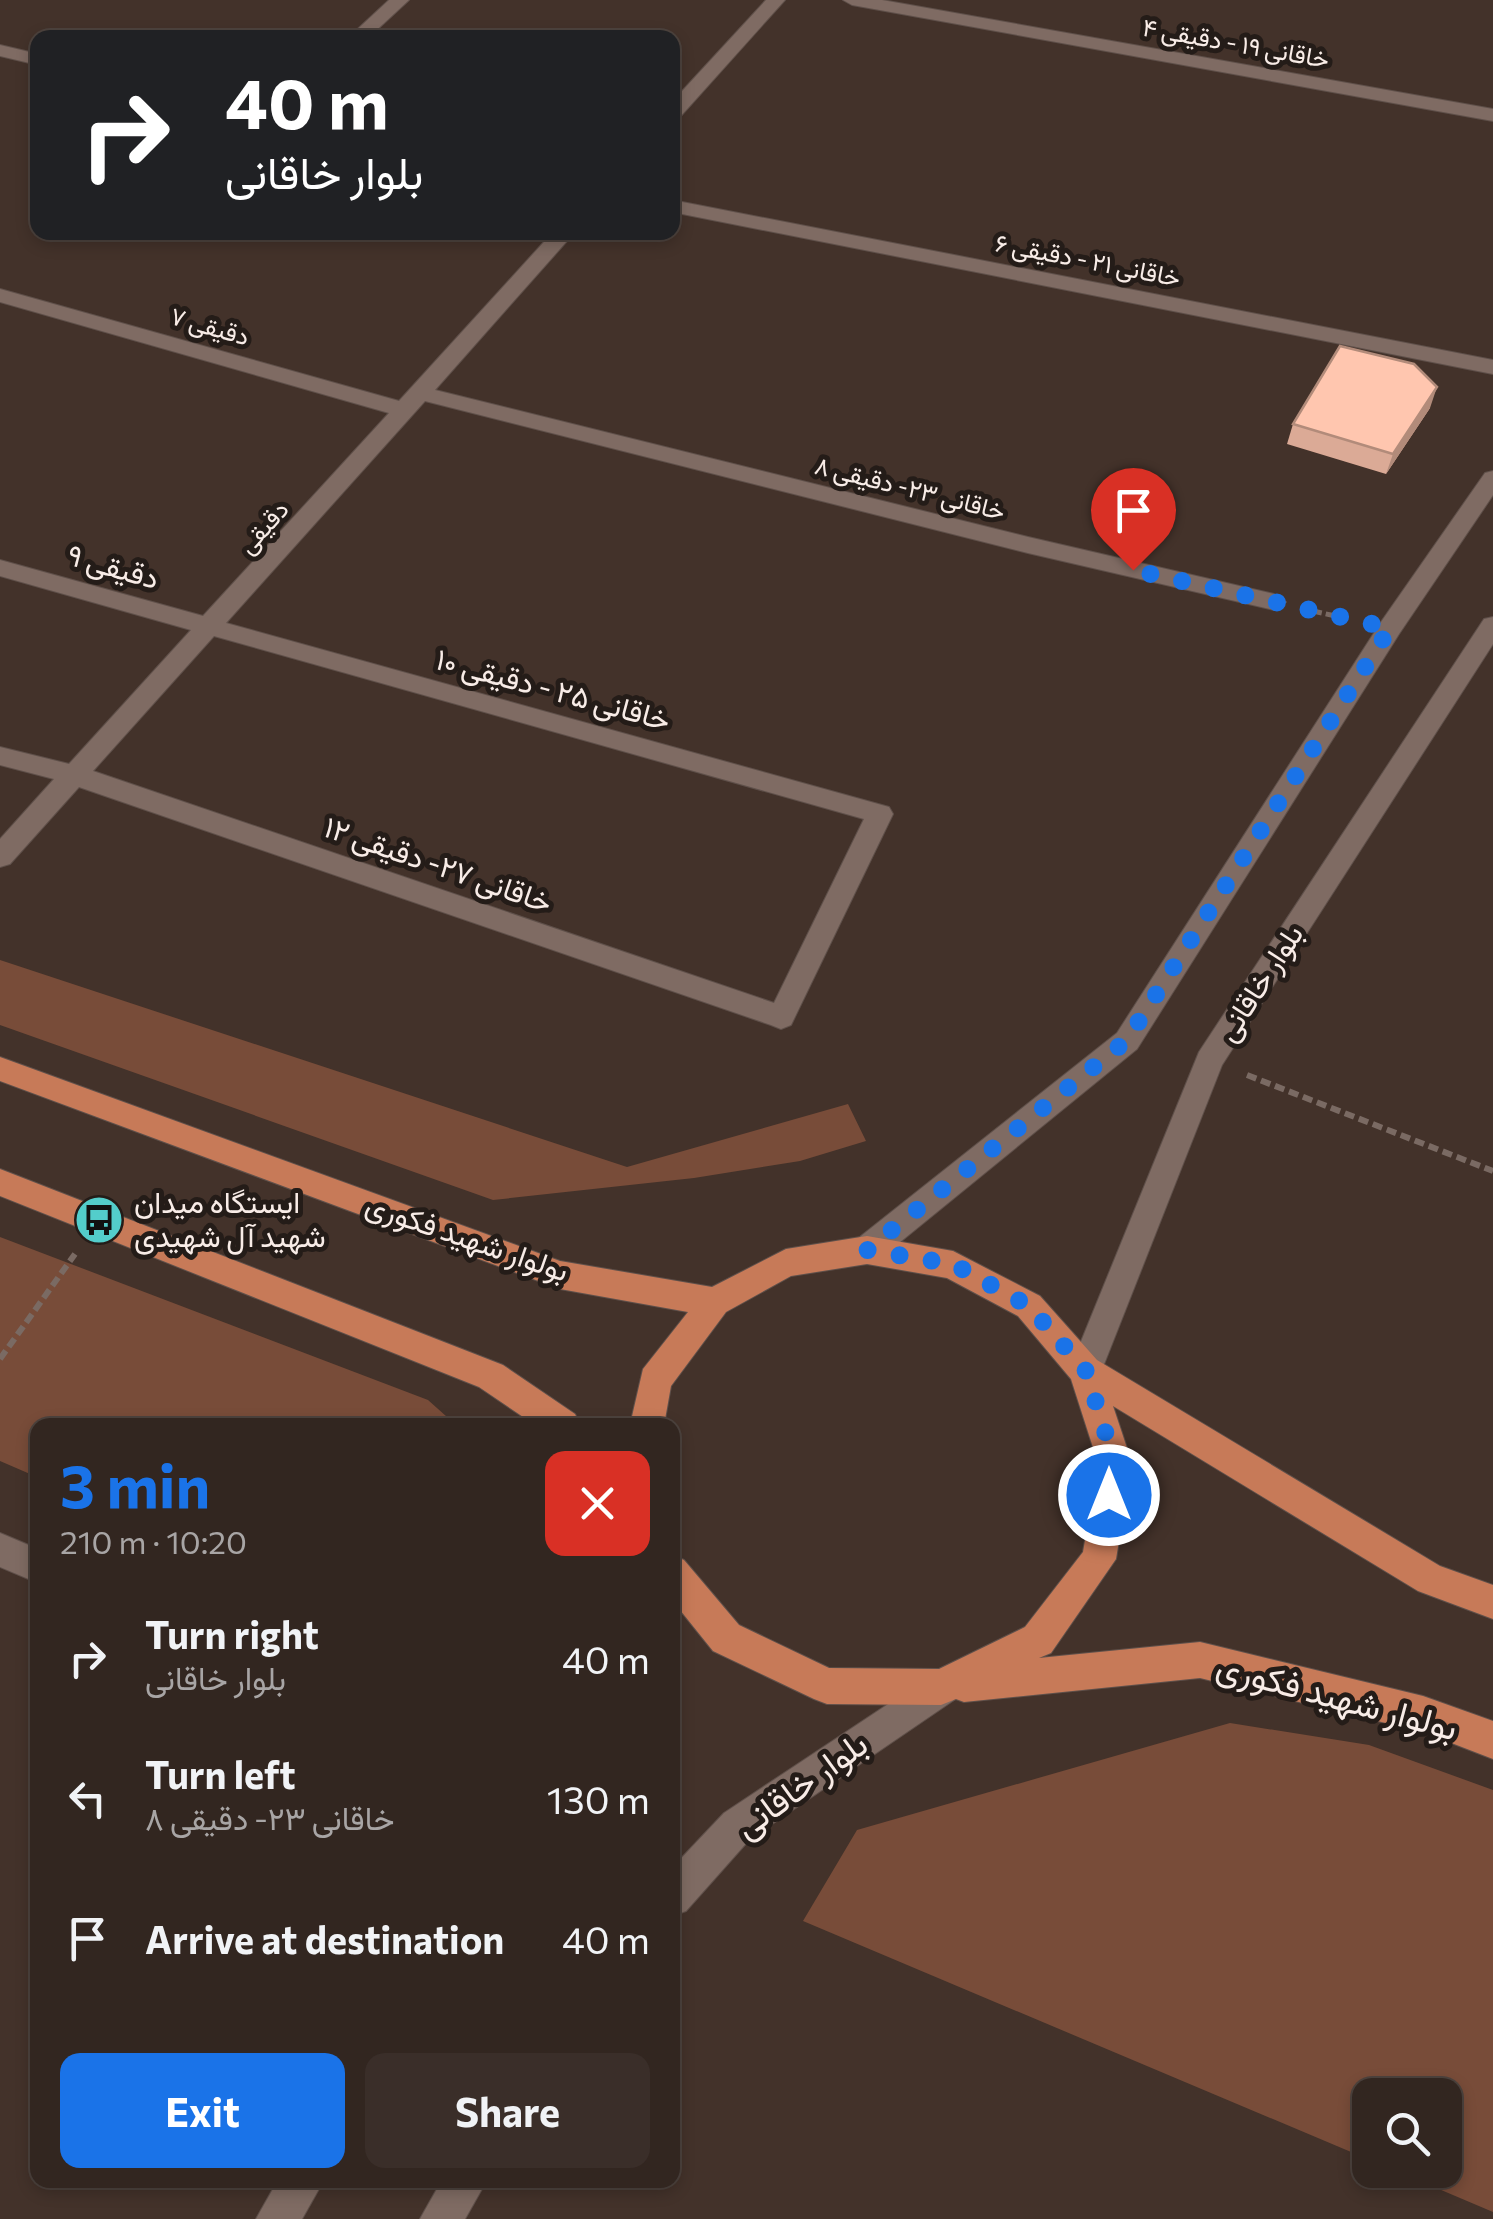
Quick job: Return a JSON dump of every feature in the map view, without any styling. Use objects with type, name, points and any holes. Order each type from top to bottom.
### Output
[{"type":"main road","name":"بولوار شهید فکوری","points":[[0,1069],[560,1274],[715,1302]]},
{"type":"main road","points":[[0,1182],[491,1376],[553,1418]]},
{"type":"main road","points":[[648,1418],[655,1380],[715,1302],[786,1263],[867,1250],[953,1264],[1029,1306],[1086,1371],[1430,1580],[1493,1602]]},
{"type":"main road","points":[[941,1687],[1038,1640],[1098,1560],[1115,1463],[1086,1371]]},
{"type":"main road","name":"بولوار شهید فکوری","points":[[680,1582],[726,1638],[827,1686],[941,1687],[1200,1660],[1423,1714],[1493,1740]]},
{"type":"street","points":[[366,30],[400,0]]},
{"type":"street","points":[[680,105],[776,0]]},
{"type":"street","name":"خاقانی ۱۹ - دقیقی ۴","points":[[852,0],[1493,115]]},
{"type":"street","points":[[0,50],[30,58]]},
{"type":"street","name":"خاقانی ۲۱ - دقیقی ۶","points":[[680,208],[1493,367]]},
{"type":"street","name":"دقیقی","points":[[0,857],[558,240]]},
{"type":"street","name":"دقیقی ۷","points":[[0,295],[412,402]]},
{"type":"street","name":"خاقانی ۲۳- دقیقی ۸","points":[[412,402],[1274,602]]},
{"type":"street","points":[[867,1250],[1127,1040],[1390,628],[1493,478]]},
{"type":"street","name":"دقیقی ۹","points":[[0,568],[208,628]]},
{"type":"street","name":"بلوار خاقانی","points":[[1086,1371],[1209,1060],[1493,625]]},
{"type":"street","name":"خاقانی ۲۵ - دقیقی ۱۰","points":[[208,628],[880,814],[781,1017]]},
{"type":"street","name":"خاقانی ۲۷- دقیقی ۱۲","points":[[0,756],[74,776],[781,1017]]},
{"type":"street","points":[[0,1550],[30,1563]]},
{"type":"street","name":"بلوار خاقانی","points":[[680,1888],[738,1826],[941,1687]]},
{"type":"street","points":[[277,2219],[298,2188]]},
{"type":"street","points":[[442,2219],[461,2188]]},
{"type":"path","points":[[1274,602],[1390,628]]},
{"type":"path","points":[[1209,1060],[1493,1171]]},
{"type":"path","points":[[0,1359],[99,1220]]},
{"type":"shaded area","points":[[0,960],[627,1167],[848,1104],[866,1141],[800,1161],[694,1178],[493,1200],[0,1025]]},
{"type":"shaded area","points":[[0,1237],[428,1400],[448,1418],[30,1418],[30,1474],[0,1461]]},
{"type":"shaded area","points":[[1230,1723],[1369,1745],[1493,1790],[1493,2212],[1436,2188],[1462,2188],[1462,2078],[1352,2078],[1352,2152],[803,1921],[857,1830]]},
{"type":"building","points":[[1340,346],[1414,364],[1437,387],[1393,454],[1293,424]]},
{"type":"place","name":"ایستگاه میدان شهید آل شهیدی","points":[[99,1220]]},
{"type":"route","points":[[1109,1495],[1115,1463],[1086,1371],[1029,1306],[953,1264],[867,1250],[1127,1040],[1390,628],[1133,570]]}]
